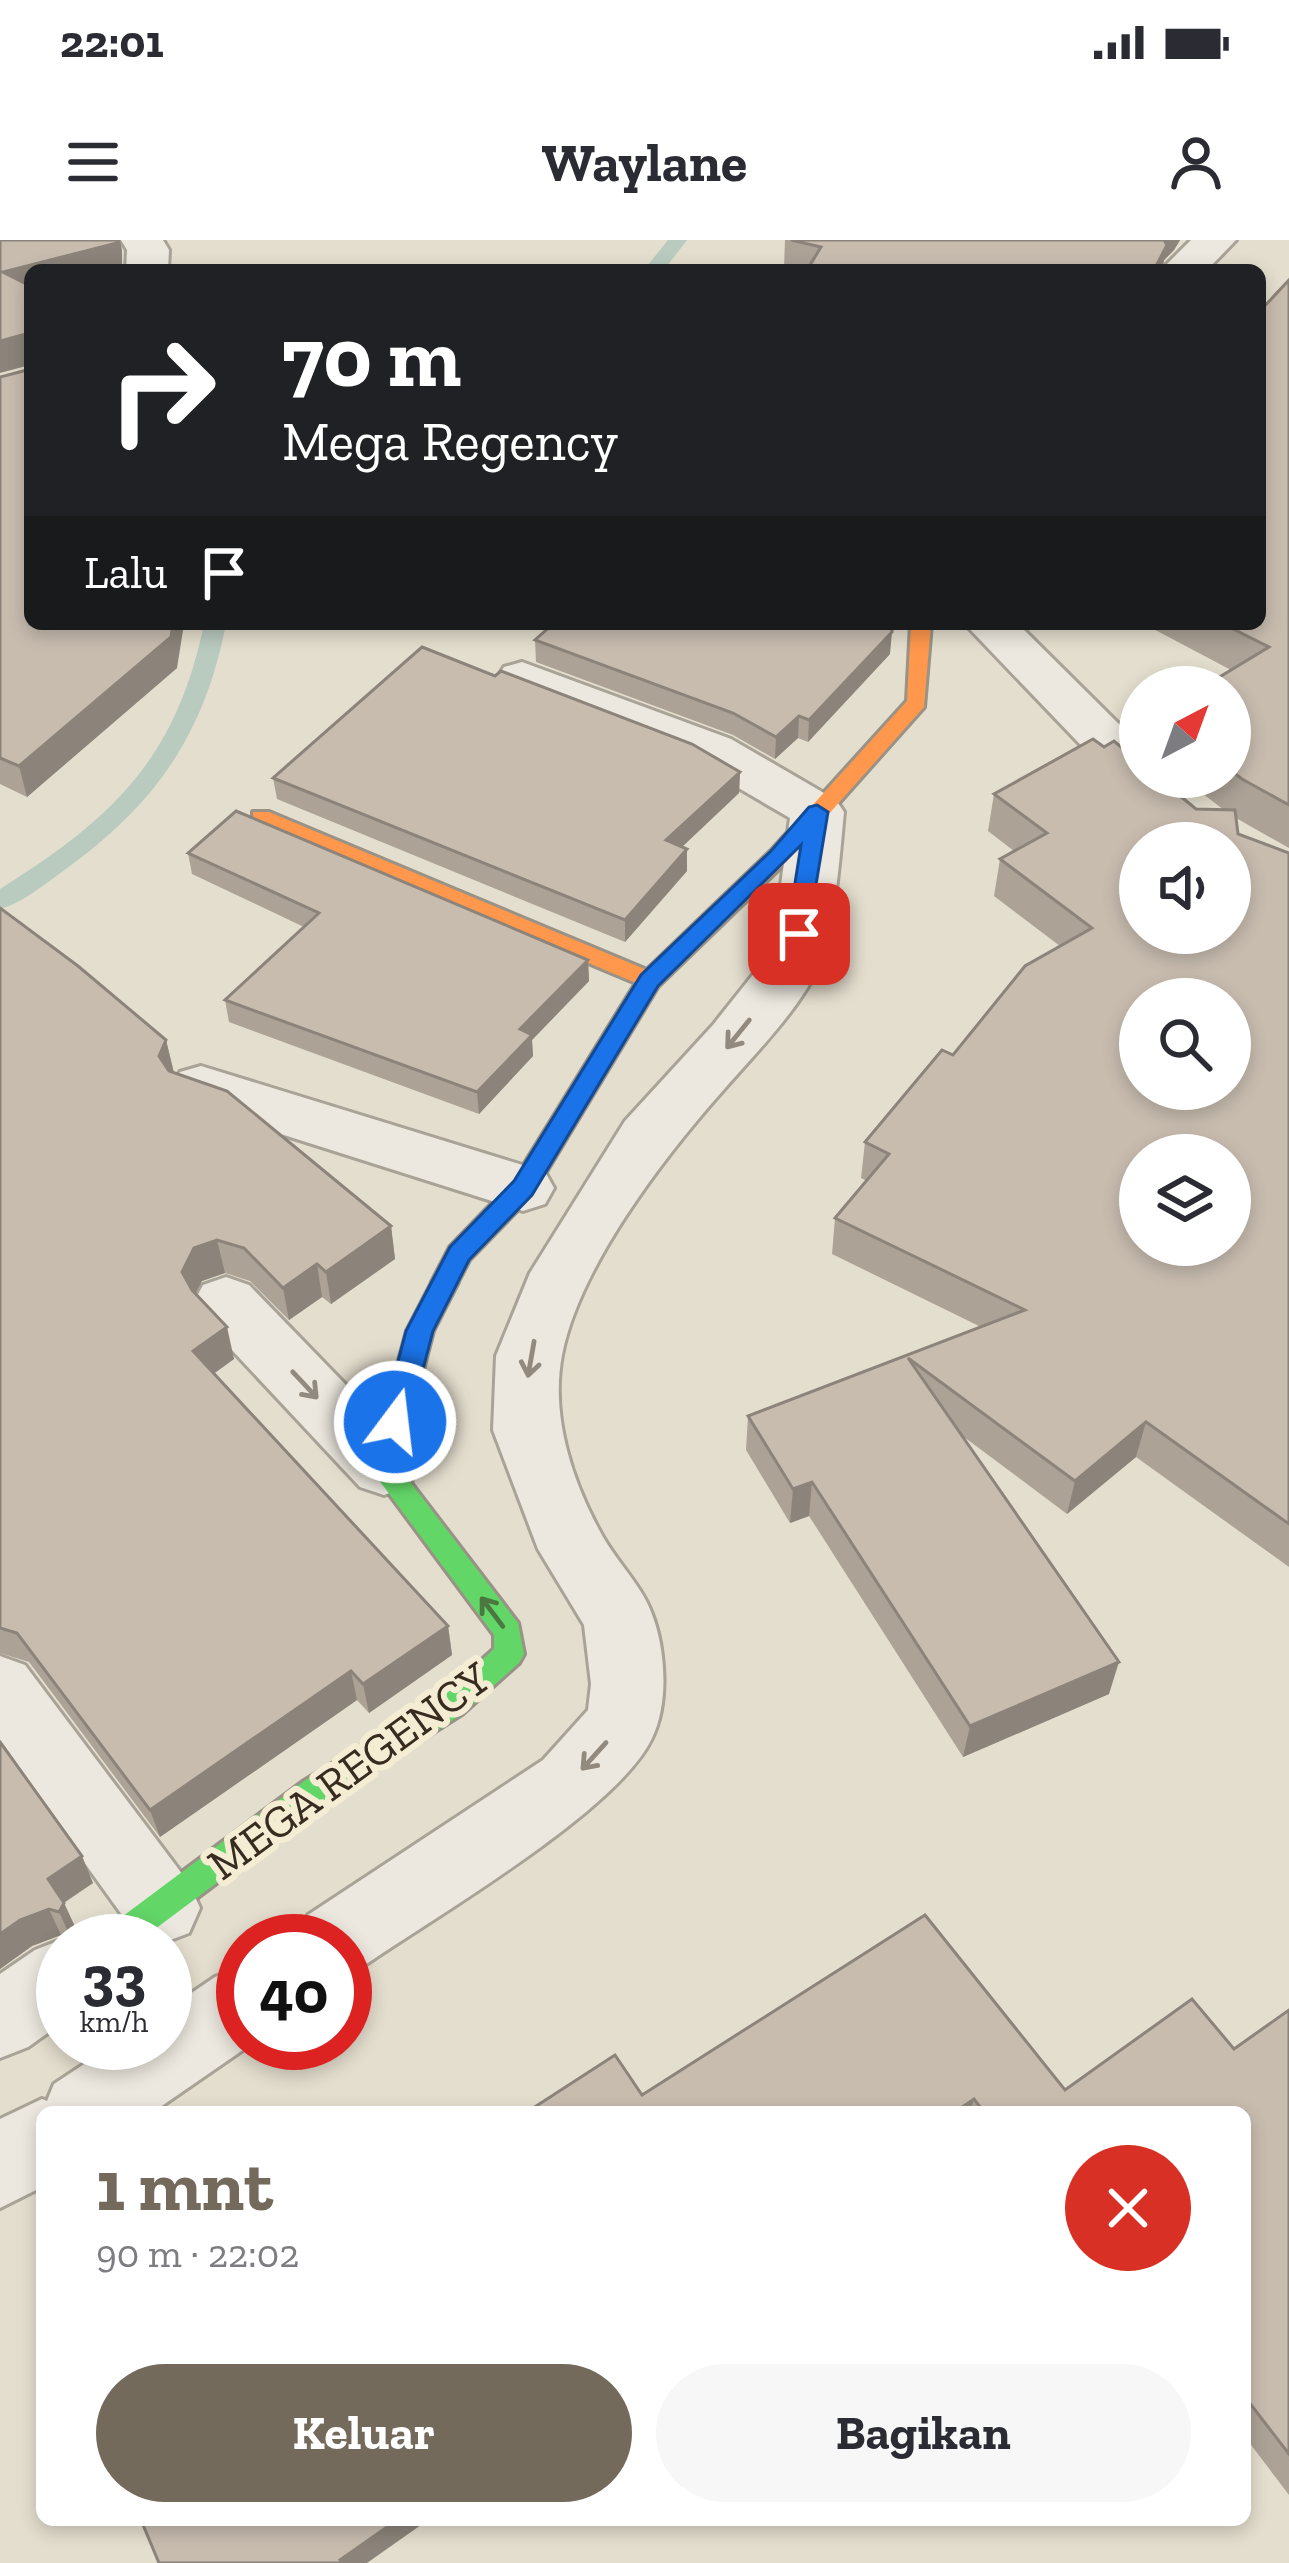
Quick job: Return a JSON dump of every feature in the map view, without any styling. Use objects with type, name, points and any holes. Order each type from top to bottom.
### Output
[{"type":"street","points":[[1189,264],[1215,240]]},
{"type":"street","points":[[384,1468],[419,1331],[459,1254],[523,1188],[650,980],[779,856],[917,702],[918,630]]},
{"type":"street","points":[[996,630],[1119,754]]},
{"type":"street","points":[[522,678],[725,754],[781,783],[817,812]]},
{"type":"street","points":[[372,1916],[569,1783],[623,1723],[627,1684],[620,1619],[573,1549],[526,1430],[529,1356],[552,1290],[646,1137],[734,1040],[790,968],[807,900],[817,812]]},
{"type":"street","points":[[261,817],[650,980]]},
{"type":"street","points":[[201,1087],[523,1188]]},
{"type":"street","points":[[226,1302],[384,1468]]},
{"type":"street","name":"MEGA REGENCY","points":[[152,1914],[343,1773],[415,1732],[488,1678],[509,1654],[508,1632],[384,1468]]},
{"type":"street","points":[[0,1687],[132,1914]]},
{"type":"street","points":[[0,2020],[36,1995]]},
{"type":"street","points":[[91,2106],[216,2021]]},
{"type":"street","points":[[0,2168],[36,2143]]},
{"type":"building","points":[[0,240],[117,240],[3,272],[24,283],[24,335],[0,341]]},
{"type":"building","points":[[791,240],[1164,240],[1167,245],[1157,264],[811,264],[821,247]]},
{"type":"building","points":[[1289,280],[1289,805],[1251,784],[1251,666],[1238,666],[1269,647],[1235,630],[1266,630],[1266,305]]},
{"type":"building","points":[[24,371],[24,630],[172,630],[171,637],[19,766],[0,758],[0,377]]},
{"type":"building","points":[[546,630],[892,630],[809,720],[799,716],[776,737],[733,713],[535,640]]},
{"type":"building","points":[[422,647],[495,676],[501,671],[692,744],[740,772],[666,840],[687,849],[625,920],[273,778]]},
{"type":"building","points":[[1093,739],[1104,747],[1114,741],[1119,745],[1119,798],[1183,798],[1196,809],[1235,810],[1236,822],[1119,822],[1119,954],[1251,954],[1251,839],[1289,853],[1289,1524],[1146,1422],[1075,1481],[908,1358],[1119,1662],[970,1726],[812,1482],[793,1489],[748,1416],[1025,1310],[835,1218],[889,1154],[865,1142],[942,1050],[953,1055],[1025,966],[1092,928],[1000,859],[1047,833],[994,794]]},
{"type":"building","points":[[236,811],[588,960],[520,1029],[532,1035],[477,1092],[225,1000],[319,913],[188,853]]},
{"type":"building","points":[[0,908],[166,1040],[159,1056],[169,1071],[227,1091],[391,1226],[326,1272],[317,1264],[283,1288],[244,1248],[217,1240],[194,1248],[182,1272],[192,1290],[227,1327],[193,1351],[448,1626],[363,1684],[351,1671],[150,1810],[17,1633],[0,1628]]},
{"type":"building","points":[[0,1742],[82,1856],[48,1879],[64,1903],[59,1912],[49,1909],[0,1934]]},
{"type":"building","points":[[925,1915],[1065,2090],[1192,1999],[1234,2049],[1289,2010],[1289,2454],[1251,2405],[1251,2106],[979,2106],[974,2099],[964,2106],[536,2106],[615,2055],[642,2095]]},
{"type":"building","points":[[144,2526],[388,2526],[342,2563],[159,2563]]},
{"type":"waterway","points":[[659,264],[678,240]]},
{"type":"waterway","points":[[0,901],[78,848],[143,788],[190,715],[214,630]]},
{"type":"traffic: fast","points":[[150,1914],[315,1791],[452,1705],[509,1654],[508,1632],[384,1468],[420,1331],[445,1282]]},
{"type":"traffic: slow","points":[[445,1282],[459,1254],[523,1188],[650,980],[779,856],[917,702],[921,630]]},
{"type":"traffic: slow","points":[[261,817],[650,980]]},
{"type":"route","points":[[395,1422],[419,1331],[459,1254],[523,1188],[650,980],[779,856],[817,812],[799,934]]}]
